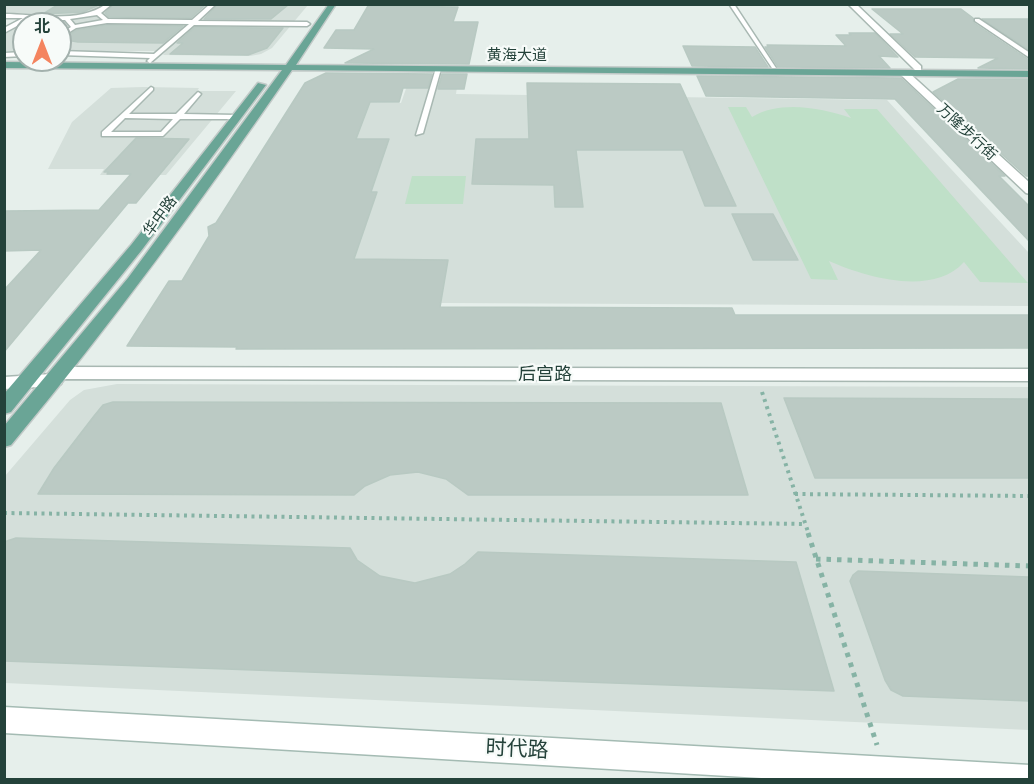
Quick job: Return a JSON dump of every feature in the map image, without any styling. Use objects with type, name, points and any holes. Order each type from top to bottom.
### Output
[{"type":"main road","name":"华中路","points":[[4,440],[58,376],[158,249],[283,65],[321,4]]},
{"type":"main road","name":"华中路","points":[[4,407],[136,248],[236,117],[333,4]]},
{"type":"main road","name":"黄海大道","points":[[4,60],[152,59],[438,69],[1029,74]]},
{"type":"main road","name":"黄海大道","points":[[4,66],[283,65],[1029,69]]},
{"type":"street","points":[[851,4],[918,68]]},
{"type":"street","name":"万隆步行街","points":[[904,73],[1029,190]]},
{"type":"street","name":"后宫路","points":[[4,383],[58,376],[1029,375]]},
{"type":"street","name":"时代路","points":[[4,720],[893,774],[1029,779]]},
{"type":"lane","points":[[72,17],[98,13],[110,4]]},
{"type":"lane","points":[[72,54],[152,59],[214,4]]},
{"type":"lane","points":[[731,4],[774,67]]},
{"type":"lane","points":[[98,13],[107,21]]},
{"type":"lane","points":[[977,20],[1029,56]]},
{"type":"lane","points":[[72,25],[74,27],[107,21],[307,24]]},
{"type":"lane","points":[[419,133],[438,69]]},
{"type":"lane","points":[[151,89],[105,134],[163,134],[198,94]]},
{"type":"lane","points":[[123,117],[236,117]]},
{"type":"path","points":[[756,375],[816,559],[893,774]]},
{"type":"path","points":[[795,494],[1029,496]]},
{"type":"path","points":[[4,513],[805,524]]},
{"type":"path","points":[[816,559],[1029,566]]},
{"type":"shaded area","points":[[5,5],[308,5],[272,48],[261,54],[250,56],[163,55],[166,51],[72,51],[72,12],[12,12],[12,18],[5,18]]},
{"type":"shaded area","points":[[12,22],[12,51],[5,51],[4,27]]},
{"type":"shaded area","points":[[409,80],[458,80],[456,94],[887,100],[1029,253],[1029,306],[254,302],[343,102],[401,103]]},
{"type":"shaded area","points":[[111,88],[236,91],[166,175],[100,175],[104,169],[48,169],[72,122]]},
{"type":"shaded area","points":[[117,384],[1029,387],[1029,730],[5,683],[5,476],[70,400],[84,390]]},
{"type":"green space","points":[[728,107],[746,107],[752,117],[763,112],[788,107],[827,111],[851,118],[844,109],[877,109],[1028,283],[980,282],[964,262],[951,273],[935,279],[898,281],[861,273],[829,261],[838,280],[811,279]]},
{"type":"green space","points":[[412,176],[466,176],[463,204],[405,204]]},
{"type":"building","points":[[59,4],[101,4],[83,12],[46,12]]},
{"type":"building","points":[[114,4],[206,4],[191,18],[109,17],[105,13]]},
{"type":"building","points":[[218,4],[288,5],[271,19],[204,19]]},
{"type":"building","points":[[368,6],[458,7],[453,22],[478,22],[469,64],[345,63],[374,49],[324,48],[336,30],[354,30]]},
{"type":"building","points":[[872,9],[961,9],[973,18],[974,23],[1029,60],[1029,69],[978,68],[998,58],[915,57],[890,34],[903,34]]},
{"type":"building","points":[[982,19],[1029,19],[1029,50]]},
{"type":"building","points":[[107,25],[183,26],[163,43],[72,41],[72,33],[77,30]]},
{"type":"building","points":[[195,27],[283,28],[267,48],[248,55],[170,54],[183,43],[177,43]]},
{"type":"building","points":[[849,33],[875,33],[898,57],[879,56],[890,68],[778,67],[765,47],[769,47],[767,45],[846,46],[836,35],[851,35]]},
{"type":"building","points":[[683,46],[755,47],[768,67],[692,66]]},
{"type":"building","points":[[326,73],[432,74],[428,88],[403,88],[399,102],[370,102],[356,139],[389,139],[371,192],[377,192],[354,259],[448,260],[440,307],[732,308],[735,315],[1029,315],[1029,348],[236,349],[237,347],[127,346],[169,281],[182,281],[209,236],[208,227],[216,223],[305,83]]},
{"type":"building","points":[[442,74],[467,74],[464,89],[438,89]]},
{"type":"building","points":[[697,76],[901,78],[1005,176],[999,176],[1029,206],[1029,241],[895,99],[706,96]]},
{"type":"building","points":[[958,79],[1029,79],[1029,176],[1026,176],[933,92]]},
{"type":"building","points":[[527,83],[680,84],[736,206],[705,206],[683,150],[576,150],[583,207],[555,207],[554,185],[472,184],[476,139],[529,139]]},
{"type":"building","points":[[136,138],[189,139],[136,203],[128,203],[4,352],[4,290],[41,250],[4,251],[4,211],[99,210],[131,174],[104,172]]},
{"type":"building","points":[[732,214],[773,214],[798,260],[753,260]]},
{"type":"building","points":[[784,398],[1029,399],[1029,478],[815,478]]},
{"type":"building","points":[[113,402],[721,403],[748,495],[468,495],[446,479],[418,472],[390,475],[365,486],[354,495],[38,494],[54,468],[94,416],[103,405]]},
{"type":"building","points":[[16,538],[350,548],[357,560],[380,576],[415,583],[450,574],[478,552],[796,562],[834,691],[4,661],[4,542]]},
{"type":"building","points":[[858,571],[1029,577],[1029,701],[903,696],[891,690],[885,680],[850,581]]}]
